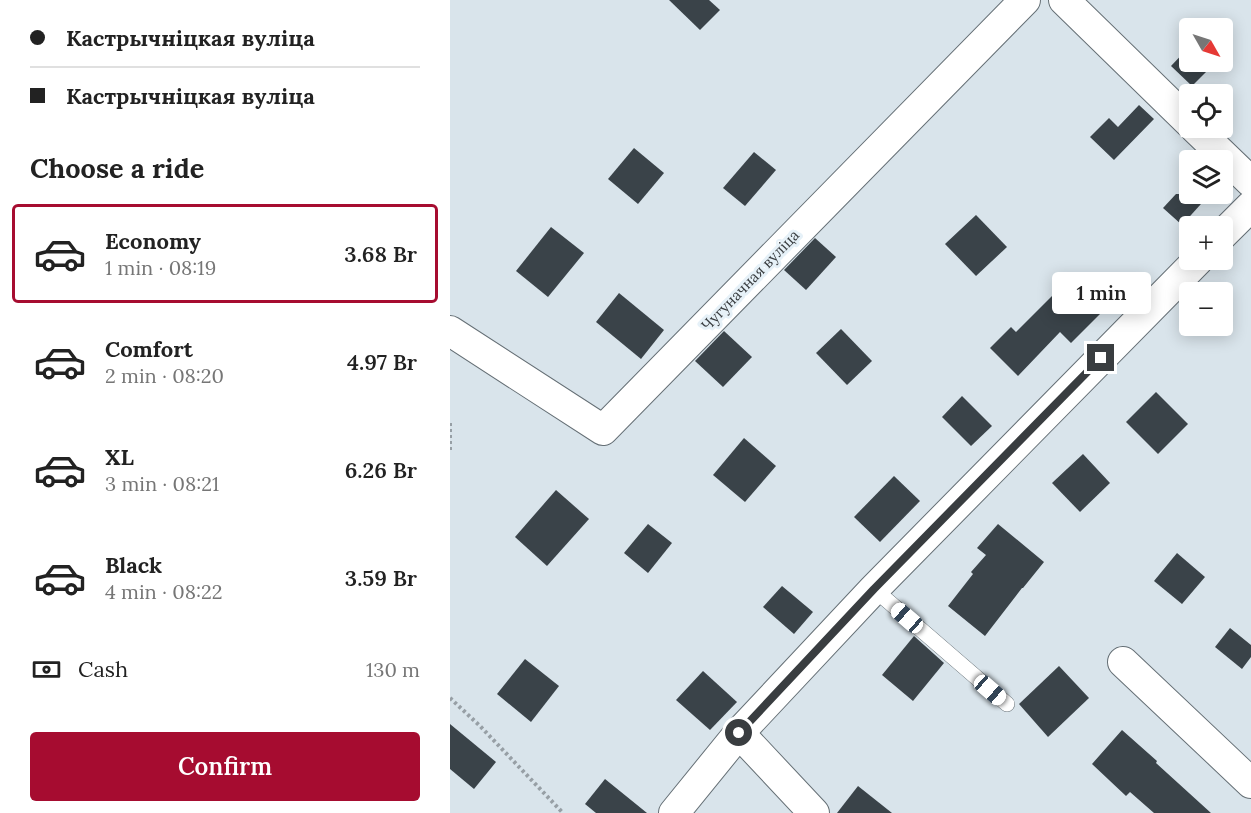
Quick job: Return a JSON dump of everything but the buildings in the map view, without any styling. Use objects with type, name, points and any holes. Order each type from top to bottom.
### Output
[{"type":"street","name":"Чугуначная вуліца","points":[[450,331],[603,430],[1025,0]]},
{"type":"street","points":[[1064,0],[1179,112]]},
{"type":"street","points":[[1205,138],[1251,182]]},
{"type":"street","points":[[1233,224],[1251,206]]},
{"type":"street","points":[[674,813],[739,733],[874,589],[1188,270]]},
{"type":"street","points":[[1123,662],[1251,783]]},
{"type":"street","points":[[739,733],[814,813]]},
{"type":"lane","points":[[874,589],[1006,704]]},
{"type":"path","points":[[450,423],[450,453]]},
{"type":"path","points":[[450,698],[563,813]]},
{"type":"route","points":[[739,733],[874,589],[1101,358]]}]
